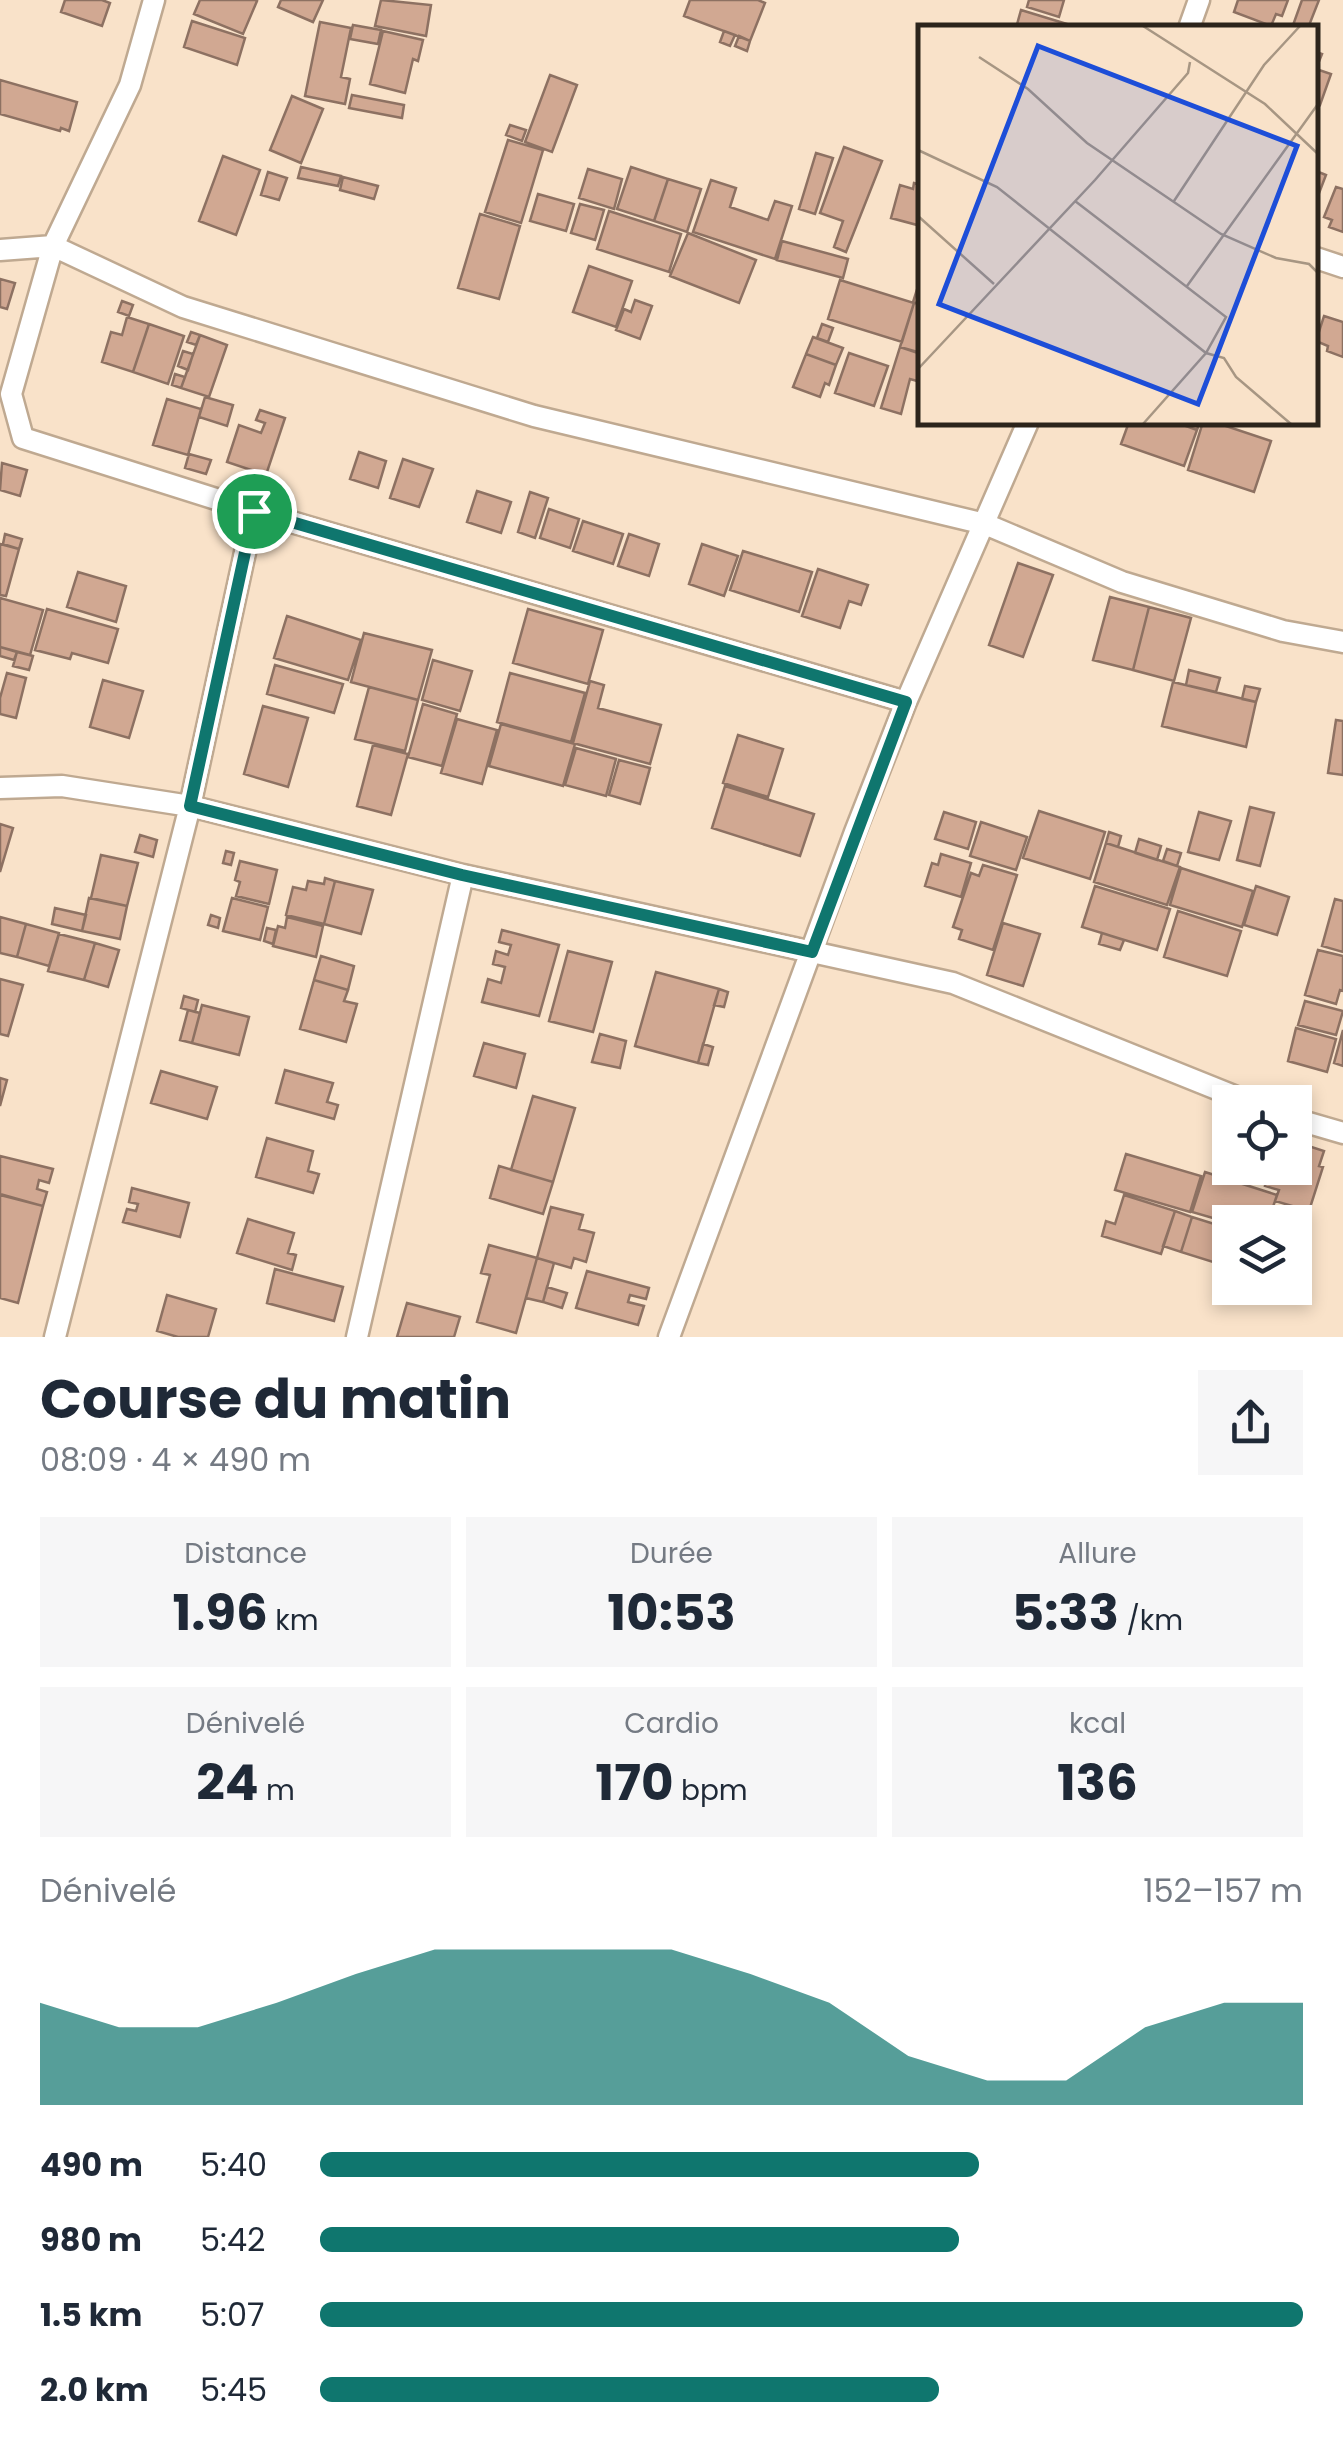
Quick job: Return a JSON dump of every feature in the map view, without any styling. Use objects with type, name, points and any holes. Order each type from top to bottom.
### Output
[{"type":"street","points":[[154,0],[130,85],[53,246],[11,394],[23,438],[254,511],[906,702]]},
{"type":"street","points":[[1190,25],[1199,0]]},
{"type":"street","points":[[0,250],[53,246],[183,307],[534,416],[985,524],[1122,582],[1283,631],[1343,642]]},
{"type":"street","points":[[1318,259],[1343,267]]},
{"type":"street","points":[[669,1337],[906,702],[1027,425]]},
{"type":"street","points":[[55,1337],[190,806],[254,511]]},
{"type":"street","points":[[0,788],[62,786],[190,806],[462,875],[953,983],[1212,1087]]},
{"type":"street","points":[[358,1337],[462,875]]},
{"type":"street","points":[[1312,1124],[1343,1133]]},
{"type":"building","points":[[65,0],[110,3],[102,26],[61,12]]},
{"type":"building","points":[[200,0],[257,1],[243,34],[194,14]]},
{"type":"building","points":[[281,0],[323,0],[313,22],[278,7]]},
{"type":"building","points":[[381,0],[431,5],[426,36],[375,26]]},
{"type":"building","points":[[690,0],[765,3],[750,41],[684,16]]},
{"type":"building","points":[[1029,0],[1064,0],[1059,17],[1027,7]]},
{"type":"building","points":[[1238,0],[1288,0],[1282,16],[1276,14],[1271,25],[1234,12]]},
{"type":"building","points":[[1302,0],[1319,0],[1309,25],[1293,25]]},
{"type":"building","points":[[1021,10],[1070,25],[1017,25]]},
{"type":"building","points":[[192,21],[245,38],[237,65],[184,47]]},
{"type":"building","points":[[320,22],[351,28],[341,77],[350,79],[345,104],[305,96]]},
{"type":"building","points":[[353,25],[381,30],[378,44],[350,39]]},
{"type":"building","points":[[383,31],[423,40],[418,61],[413,59],[405,93],[370,84]]},
{"type":"building","points":[[724,31],[735,35],[730,46],[720,42]]},
{"type":"building","points":[[739,36],[750,41],[747,51],[735,46]]},
{"type":"building","points":[[1318,70],[1331,74],[1318,104]]},
{"type":"building","points":[[550,75],[577,85],[552,152],[525,142]]},
{"type":"building","points":[[0,80],[77,102],[69,131],[0,114]]},
{"type":"building","points":[[352,95],[404,105],[402,118],[349,108]]},
{"type":"building","points":[[292,96],[323,109],[301,163],[270,150]]},
{"type":"building","points":[[510,125],[526,130],[522,141],[506,135]]},
{"type":"building","points":[[508,140],[543,150],[521,223],[485,212]]},
{"type":"building","points":[[844,147],[882,161],[846,252],[834,247],[843,221],[820,213]]},
{"type":"building","points":[[816,153],[833,158],[815,214],[799,209]]},
{"type":"building","points":[[223,156],[260,170],[236,235],[199,221]]},
{"type":"building","points":[[301,167],[341,176],[338,186],[298,178]]},
{"type":"building","points":[[631,167],[668,179],[654,221],[617,209]]},
{"type":"building","points":[[588,169],[622,179],[614,209],[579,198]]},
{"type":"building","points":[[268,172],[287,178],[279,200],[261,195]]},
{"type":"building","points":[[1318,172],[1326,175],[1318,196]]},
{"type":"building","points":[[343,177],[378,186],[374,199],[340,190]]},
{"type":"building","points":[[668,179],[701,189],[687,232],[654,221]]},
{"type":"building","points":[[711,180],[736,188],[730,207],[768,220],[775,201],[792,206],[775,259],[693,232]]},
{"type":"building","points":[[914,183],[918,184],[918,225],[891,218],[900,185],[913,189]]},
{"type":"building","points":[[1336,187],[1343,189],[1343,232],[1329,227],[1332,220],[1324,217]]},
{"type":"building","points":[[538,194],[574,204],[566,231],[530,221]]},
{"type":"building","points":[[580,204],[604,210],[595,240],[571,233]]},
{"type":"building","points":[[609,211],[681,234],[669,272],[597,249]]},
{"type":"building","points":[[480,214],[520,226],[499,299],[458,288]]},
{"type":"building","points":[[688,233],[756,260],[739,303],[670,276]]},
{"type":"building","points":[[782,241],[848,259],[843,278],[777,260]]},
{"type":"building","points":[[589,266],[632,281],[616,327],[573,312]]},
{"type":"building","points":[[0,279],[15,283],[7,309],[0,307]]},
{"type":"building","points":[[840,280],[914,303],[902,342],[828,319]]},
{"type":"building","points":[[635,300],[652,306],[640,339],[616,330],[624,309],[631,312]]},
{"type":"building","points":[[122,301],[133,305],[129,316],[118,312]]},
{"type":"building","points":[[914,303],[918,304],[918,352],[900,347]]},
{"type":"building","points":[[1324,316],[1343,322],[1343,357],[1327,351],[1328,346],[1318,342]]},
{"type":"building","points":[[127,317],[149,324],[133,372],[102,362],[111,332],[122,335]]},
{"type":"building","points":[[149,324],[184,336],[168,384],[133,372]]},
{"type":"building","points":[[822,324],[833,328],[828,342],[817,338]]},
{"type":"building","points":[[191,332],[200,335],[196,345],[187,342]]},
{"type":"building","points":[[200,335],[227,345],[209,397],[181,388]]},
{"type":"building","points":[[813,337],[843,348],[836,365],[806,354]]},
{"type":"building","points":[[900,347],[918,353],[918,381],[910,379],[901,414],[881,408]]},
{"type":"building","points":[[183,351],[193,354],[188,370],[178,366]]},
{"type":"building","points":[[849,353],[888,366],[874,406],[835,393]]},
{"type":"building","points":[[806,354],[836,365],[820,397],[793,387]]},
{"type":"building","points":[[175,374],[185,377],[181,388],[172,385]]},
{"type":"building","points":[[205,397],[233,405],[227,426],[199,417]]},
{"type":"building","points":[[167,399],[201,409],[188,455],[153,445]]},
{"type":"building","points":[[260,410],[285,418],[266,475],[227,462],[239,425],[261,433],[265,423],[256,420]]},
{"type":"building","points":[[1128,425],[1183,425],[1197,430],[1184,466],[1121,444]]},
{"type":"building","points":[[1202,425],[1223,425],[1271,441],[1254,492],[1188,470]]},
{"type":"building","points":[[359,452],[386,461],[378,488],[350,479]]},
{"type":"building","points":[[189,454],[211,460],[206,474],[185,468]]},
{"type":"building","points":[[403,459],[433,469],[419,507],[390,498]]},
{"type":"building","points":[[2,463],[27,470],[20,496],[0,490]]},
{"type":"building","points":[[477,491],[511,502],[501,533],[467,522]]},
{"type":"building","points":[[530,492],[548,498],[535,538],[518,532]]},
{"type":"building","points":[[549,509],[579,519],[570,548],[540,538]]},
{"type":"building","points":[[583,521],[623,534],[613,564],[573,551]]},
{"type":"building","points":[[5,534],[22,539],[19,549],[3,544]]},
{"type":"building","points":[[629,534],[659,544],[649,576],[618,566]]},
{"type":"building","points":[[0,544],[19,549],[6,596],[0,595]]},
{"type":"building","points":[[702,544],[738,556],[724,596],[689,584]]},
{"type":"building","points":[[743,551],[812,572],[799,612],[730,590]]},
{"type":"building","points":[[1018,563],[1053,575],[1023,657],[989,645]]},
{"type":"building","points":[[818,569],[868,585],[861,605],[849,601],[840,628],[802,616]]},
{"type":"building","points":[[78,572],[126,586],[116,622],[67,607]]},
{"type":"building","points":[[1110,597],[1149,607],[1133,670],[1093,660]]},
{"type":"building","points":[[0,598],[43,610],[30,655],[0,647]]},
{"type":"building","points":[[1149,607],[1191,618],[1174,681],[1133,670]]},
{"type":"building","points":[[47,609],[118,629],[108,663],[72,653],[70,659],[35,650]]},
{"type":"building","points":[[528,609],[603,630],[588,684],[513,663]]},
{"type":"building","points":[[287,616],[361,640],[348,680],[274,658]]},
{"type":"building","points":[[364,633],[432,650],[418,700],[351,682]]},
{"type":"building","points":[[0,647],[17,652],[14,660],[0,656]]},
{"type":"building","points":[[17,652],[33,656],[29,670],[13,666]]},
{"type":"building","points":[[433,660],[472,671],[460,711],[422,700]]},
{"type":"building","points":[[275,665],[343,684],[334,713],[267,694]]},
{"type":"building","points":[[1189,670],[1220,678],[1216,692],[1186,685]]},
{"type":"building","points":[[7,673],[26,678],[16,718],[0,714]]},
{"type":"building","points":[[510,673],[585,693],[571,742],[497,722]]},
{"type":"building","points":[[103,680],[143,691],[129,738],[90,727]]},
{"type":"building","points":[[590,681],[604,685],[598,708],[661,725],[650,764],[573,743]]},
{"type":"building","points":[[1173,682],[1256,702],[1246,747],[1162,726]]},
{"type":"building","points":[[1245,686],[1260,689],[1256,702],[1242,699]]},
{"type":"building","points":[[369,687],[418,700],[405,751],[355,739]]},
{"type":"building","points":[[423,704],[457,714],[442,766],[408,757]]},
{"type":"building","points":[[263,706],[308,718],[288,787],[244,774]]},
{"type":"building","points":[[457,719],[497,730],[482,784],[441,773]]},
{"type":"building","points":[[1336,720],[1343,721],[1343,775],[1328,773]]},
{"type":"building","points":[[501,724],[575,744],[563,786],[489,766]]},
{"type":"building","points":[[738,735],[783,749],[768,797],[723,783]]},
{"type":"building","points":[[373,745],[408,754],[391,815],[357,806]]},
{"type":"building","points":[[576,748],[616,759],[606,796],[565,785]]},
{"type":"building","points":[[619,760],[650,768],[640,804],[609,795]]},
{"type":"building","points":[[725,786],[814,814],[800,856],[712,828]]},
{"type":"building","points":[[1250,807],[1274,813],[1260,866],[1237,860]]},
{"type":"building","points":[[1039,811],[1105,832],[1090,879],[1023,858]]},
{"type":"building","points":[[944,812],[976,822],[968,849],[935,839]]},
{"type":"building","points":[[1199,812],[1231,821],[1219,860],[1188,852]]},
{"type":"building","points":[[981,822],[1027,837],[1016,870],[970,856]]},
{"type":"building","points":[[0,824],[13,828],[0,872]]},
{"type":"building","points":[[1109,832],[1121,836],[1118,847],[1106,843]]},
{"type":"building","points":[[140,835],[157,840],[153,857],[135,852]]},
{"type":"building","points":[[1139,839],[1161,846],[1157,860],[1135,853]]},
{"type":"building","points":[[1106,843],[1180,867],[1167,905],[1094,882]]},
{"type":"building","points":[[1167,849],[1181,853],[1177,866],[1163,861]]},
{"type":"building","points":[[226,851],[234,853],[231,865],[223,863]]},
{"type":"building","points":[[941,854],[971,863],[961,897],[925,886],[932,863],[938,865]]},
{"type":"building","points":[[101,855],[138,863],[127,906],[91,898]]},
{"type":"building","points":[[240,861],[277,870],[269,904],[236,896]]},
{"type":"building","points":[[983,865],[1017,875],[993,950],[959,939],[962,930],[953,927],[971,873],[979,876]]},
{"type":"building","points":[[1181,868],[1253,891],[1242,927],[1170,905]]},
{"type":"building","points":[[325,878],[335,881],[324,924],[286,915],[293,887],[306,890],[308,881],[324,884]]},
{"type":"building","points":[[335,881],[373,890],[361,934],[324,924]]},
{"type":"building","points":[[1095,886],[1170,909],[1157,950],[1082,927]]},
{"type":"building","points":[[1256,886],[1289,897],[1277,935],[1244,925]]},
{"type":"building","points":[[89,898],[127,906],[120,939],[82,931]]},
{"type":"building","points":[[232,898],[268,907],[260,940],[223,931]]},
{"type":"building","points":[[1335,899],[1343,901],[1343,952],[1322,946]]},
{"type":"building","points":[[55,908],[86,915],[82,931],[52,924]]},
{"type":"building","points":[[1178,911],[1241,931],[1227,976],[1164,957]]},
{"type":"building","points":[[211,915],[220,918],[218,928],[208,925]]},
{"type":"building","points":[[0,917],[26,924],[17,957],[0,953]]},
{"type":"building","points":[[287,917],[323,926],[316,957],[273,946],[278,926],[285,928]]},
{"type":"building","points":[[1003,923],[1040,934],[1023,986],[987,975]]},
{"type":"building","points":[[26,924],[59,933],[49,966],[17,957]]},
{"type":"building","points":[[267,928],[276,930],[273,944],[264,941]]},
{"type":"building","points":[[502,930],[559,945],[539,1016],[482,1002],[488,979],[501,983],[505,967],[493,964],[496,951],[508,955],[511,945],[499,942]]},
{"type":"building","points":[[1102,933],[1124,940],[1120,950],[1099,944]]},
{"type":"building","points":[[59,934],[95,943],[84,980],[48,971]]},
{"type":"building","points":[[95,943],[119,950],[108,987],[84,980]]},
{"type":"building","points":[[1318,950],[1343,956],[1343,991],[1340,990],[1336,1004],[1305,995]]},
{"type":"building","points":[[568,951],[612,962],[593,1032],[549,1021]]},
{"type":"building","points":[[321,956],[354,966],[348,990],[314,980]]},
{"type":"building","points":[[656,972],[719,989],[698,1063],[635,1046]]},
{"type":"building","points":[[0,979],[23,985],[8,1036],[0,1034]]},
{"type":"building","points":[[314,980],[348,990],[344,1001],[357,1004],[346,1042],[300,1029]]},
{"type":"building","points":[[719,989],[728,992],[724,1007],[714,1005]]},
{"type":"building","points":[[184,996],[198,1000],[195,1012],[181,1008]]},
{"type":"building","points":[[1305,1001],[1343,1011],[1336,1035],[1298,1025]]},
{"type":"building","points":[[202,1005],[249,1017],[239,1055],[192,1043]]},
{"type":"building","points":[[188,1010],[200,1013],[192,1043],[180,1040]]},
{"type":"building","points":[[1296,1028],[1336,1039],[1327,1072],[1288,1061]]},
{"type":"building","points":[[1343,1030],[1343,1066],[1334,1063]]},
{"type":"building","points":[[600,1034],[626,1041],[620,1068],[592,1062]]},
{"type":"building","points":[[484,1043],[525,1054],[516,1088],[474,1076]]},
{"type":"building","points":[[703,1044],[713,1047],[708,1065],[698,1063]]},
{"type":"building","points":[[285,1070],[333,1083],[327,1102],[338,1105],[334,1119],[276,1103]]},
{"type":"building","points":[[161,1071],[217,1087],[207,1119],[151,1103]]},
{"type":"building","points":[[0,1078],[7,1080],[0,1106]]},
{"type":"building","points":[[533,1096],[575,1108],[553,1182],[511,1170]]},
{"type":"building","points":[[267,1138],[313,1151],[308,1171],[319,1174],[313,1193],[256,1177]]},
{"type":"building","points":[[1312,1147],[1324,1151],[1311,1205],[1275,1201],[1279,1190],[1265,1186],[1312,1185]]},
{"type":"building","points":[[1126,1154],[1201,1176],[1190,1212],[1115,1190]]},
{"type":"building","points":[[0,1156],[53,1169],[49,1183],[39,1180],[37,1189],[47,1192],[43,1206],[0,1195]]},
{"type":"building","points":[[499,1166],[553,1182],[543,1214],[490,1198]]},
{"type":"building","points":[[1205,1172],[1212,1174],[1212,1185],[1246,1185],[1277,1195],[1274,1205],[1212,1205],[1212,1218],[1192,1212]]},
{"type":"building","points":[[132,1188],[189,1203],[180,1237],[123,1222],[127,1209],[136,1211],[138,1204],[129,1202]]},
{"type":"building","points":[[0,1194],[43,1206],[18,1303],[0,1298]]},
{"type":"building","points":[[1124,1195],[1175,1211],[1161,1254],[1102,1236],[1106,1221],[1115,1224]]},
{"type":"building","points":[[551,1207],[583,1215],[579,1229],[594,1233],[586,1262],[574,1258],[571,1268],[537,1258]]},
{"type":"building","points":[[1175,1211],[1192,1217],[1181,1252],[1163,1246]]},
{"type":"building","points":[[1192,1217],[1212,1223],[1212,1262],[1181,1252]]},
{"type":"building","points":[[248,1219],[294,1233],[288,1253],[296,1255],[292,1270],[237,1253]]},
{"type":"building","points":[[489,1245],[537,1258],[516,1333],[477,1322],[490,1275],[481,1273]]},
{"type":"building","points":[[537,1258],[554,1263],[543,1302],[526,1298]]},
{"type":"building","points":[[275,1269],[343,1287],[334,1321],[267,1303]]},
{"type":"building","points":[[587,1271],[649,1288],[646,1299],[630,1295],[628,1302],[644,1306],[638,1325],[576,1308]]},
{"type":"building","points":[[547,1287],[567,1293],[562,1308],[543,1302]]},
{"type":"building","points":[[167,1295],[216,1309],[208,1337],[178,1337],[157,1331]]},
{"type":"building","points":[[407,1303],[460,1317],[454,1337],[397,1337]]},
{"type":"route","points":[[254,511],[906,702],[812,952],[462,875],[190,806],[254,511]]}]
